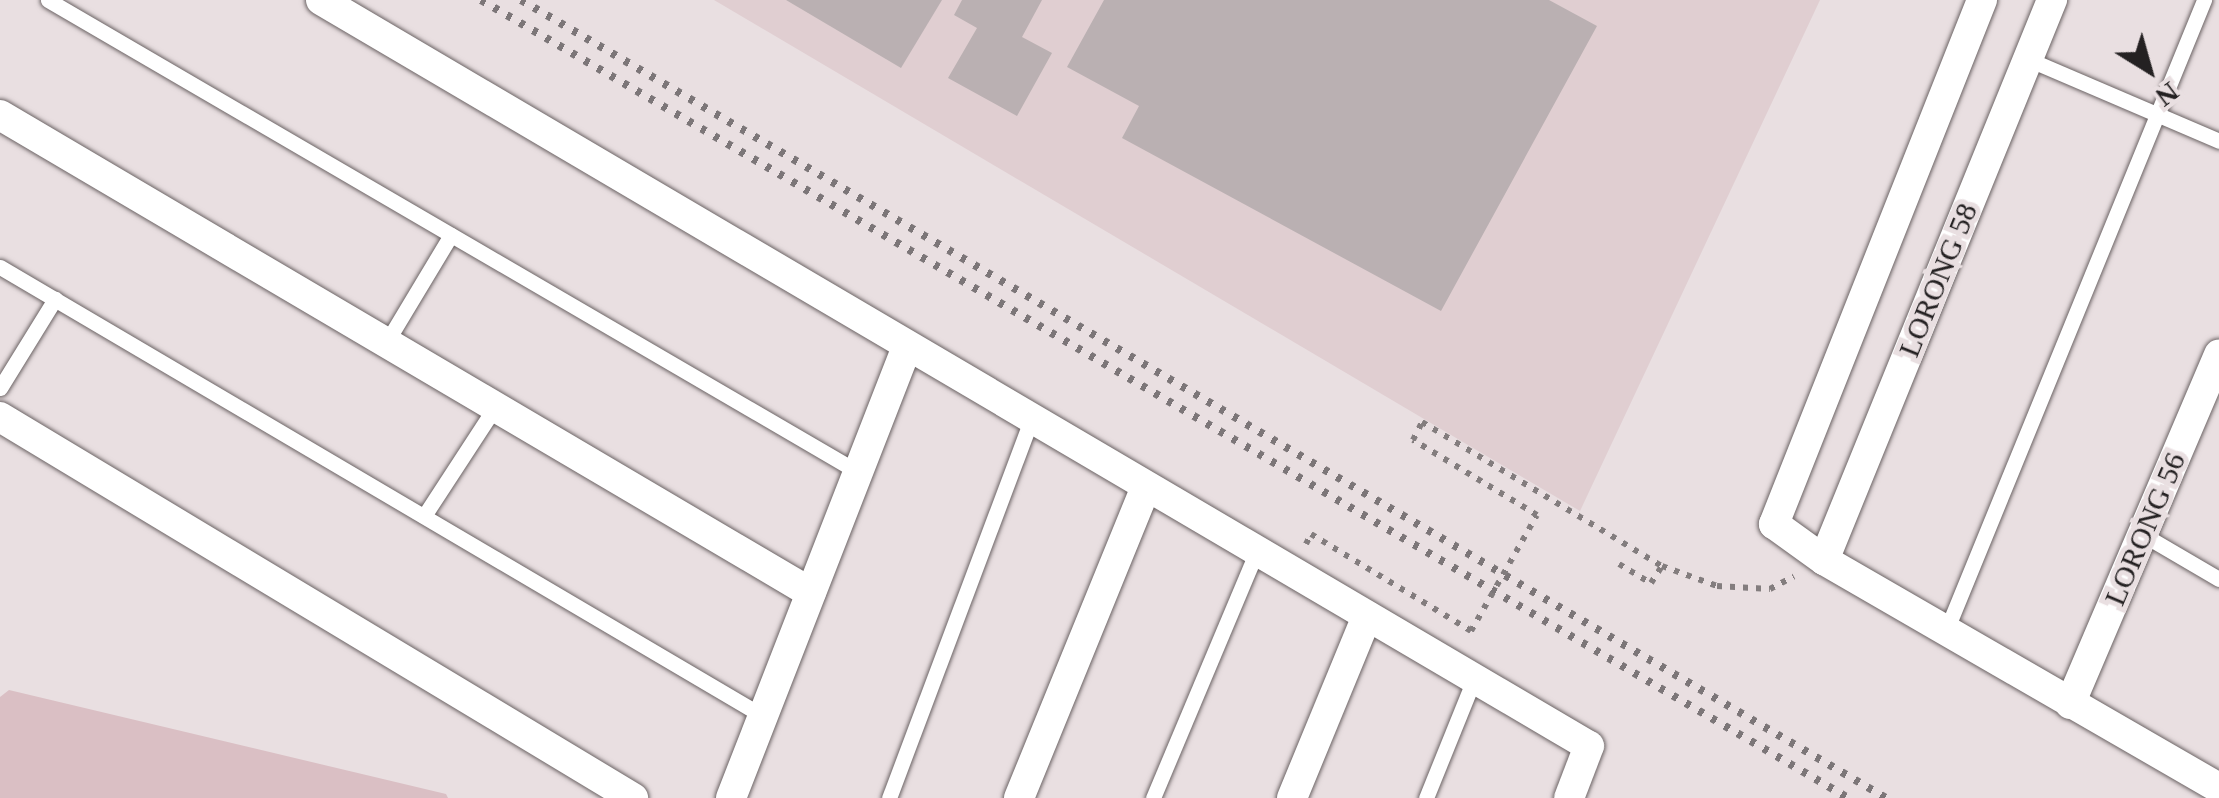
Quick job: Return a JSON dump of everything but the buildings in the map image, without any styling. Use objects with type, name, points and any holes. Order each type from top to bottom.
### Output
[{"type":"street","points":[[321,0],[1145,490],[1589,746],[1570,798]]},
{"type":"street","points":[[1982,0],[1774,516],[1778,531],[2219,788]]},
{"type":"street","name":"LORONG 58","points":[[1824,560],[2052,0]]},
{"type":"street","points":[[0,115],[811,593]]},
{"type":"street","points":[[731,798],[907,346]]},
{"type":"street","name":"LORONG 56","points":[[2070,704],[2142,534],[2211,396],[2219,354]]},
{"type":"street","points":[[0,417],[633,798]]},
{"type":"street","points":[[1019,798],[1145,490]]},
{"type":"street","points":[[1292,798],[1367,616]]},
{"type":"lane","points":[[48,0],[858,472]]},
{"type":"lane","points":[[1946,631],[2204,0]]},
{"type":"lane","points":[[2028,60],[2219,142]]},
{"type":"lane","points":[[386,343],[451,235]]},
{"type":"lane","points":[[0,266],[763,716]]},
{"type":"lane","points":[[0,388],[55,299]]},
{"type":"lane","points":[[424,516],[495,406]]},
{"type":"lane","points":[[889,798],[1031,421]]},
{"type":"lane","points":[[2142,534],[2219,579]]},
{"type":"lane","points":[[1153,798],[1256,553]]},
{"type":"lane","points":[[1426,798],[1474,679]]},
{"type":"path","points":[[1471,631],[1537,514],[1412,440],[1422,422],[1662,566],[1717,586],[1770,589],[1824,560]]},
{"type":"path","points":[[1619,564],[1651,583],[1662,566]]},
{"type":"shaded area","points":[[714,0],[1820,0],[1580,511]]},
{"type":"shaded area","points":[[9,690],[446,794],[448,798],[0,798],[0,697]]},
{"type":"railway","points":[[481,0],[1848,798]]},
{"type":"railway","points":[[521,0],[1886,798]]}]
